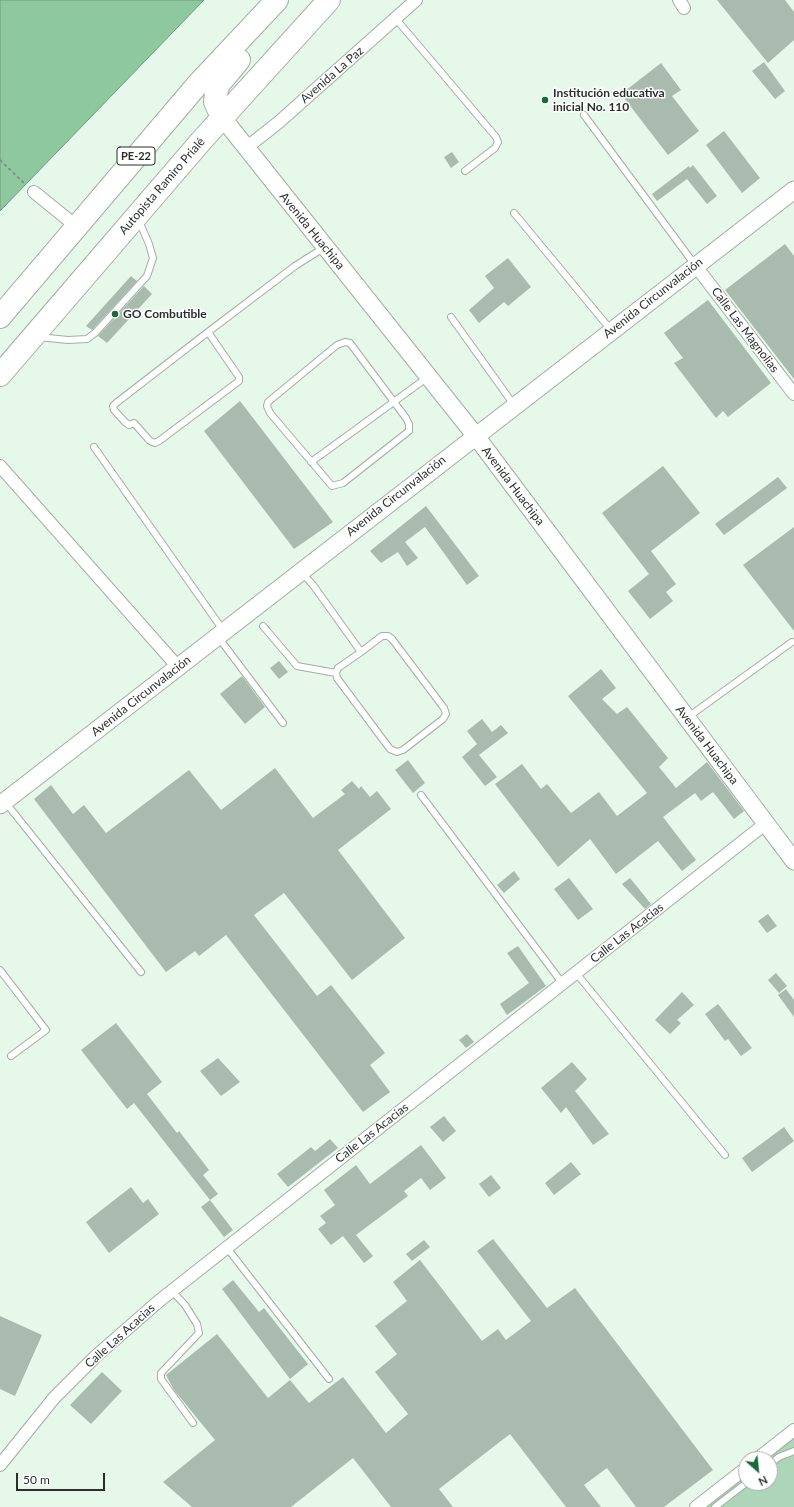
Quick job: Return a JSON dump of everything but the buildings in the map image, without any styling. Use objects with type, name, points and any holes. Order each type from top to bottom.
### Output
[{"type":"highway","name":"PE-22","points":[[0,317],[198,84],[277,0]]},
{"type":"highway","points":[[222,118],[215,102],[219,84],[290,0]]},
{"type":"highway","name":"Autopista Ramiro Prialé","points":[[0,375],[136,216],[329,0]]},
{"type":"street","name":"Avenida La Paz","points":[[246,148],[279,122],[416,0]]},
{"type":"street","name":"Avenida Huachipa","points":[[222,118],[475,435],[794,861]]},
{"type":"street","name":"Avenida Circunvalación","points":[[2,803],[475,435],[794,190]]},
{"type":"street","points":[[34,192],[76,226]]},
{"type":"street","name":"Calle Las Magnolias","points":[[696,265],[794,394]]},
{"type":"street","points":[[0,466],[178,667]]},
{"type":"street","name":"Calle Las Acacias","points":[[0,1465],[54,1398],[96,1356],[172,1291],[765,824]]},
{"type":"street","points":[[767,1451],[794,1430]]},
{"type":"street","points":[[696,1507],[738,1474]]},
{"type":"lane","points":[[396,19],[496,137],[498,142],[494,148],[465,171]]},
{"type":"lane","points":[[584,115],[696,265]]},
{"type":"lane","points":[[514,213],[611,330]]},
{"type":"lane","points":[[32,337],[68,340],[88,338],[96,333],[147,276],[153,258],[149,244],[136,216]]},
{"type":"lane","points":[[208,332],[239,377],[239,381],[159,441],[155,443],[150,441],[134,423],[129,425],[125,422],[114,410],[114,406],[208,332],[295,266],[326,247]]},
{"type":"lane","points":[[451,317],[514,405]]},
{"type":"lane","points":[[345,342],[350,343],[394,402],[409,424],[408,431],[343,483],[332,486],[310,462],[270,413],[267,406],[268,402],[337,345],[345,342]]},
{"type":"lane","points":[[310,462],[428,376]]},
{"type":"lane","points":[[94,447],[283,723]]},
{"type":"lane","points":[[300,571],[313,585],[361,652]]},
{"type":"lane","points":[[263,626],[297,666],[336,673]]},
{"type":"lane","points":[[382,636],[388,636],[392,639],[444,708],[446,714],[442,719],[403,750],[397,752],[390,749],[337,678],[336,673],[338,668],[382,636]]},
{"type":"lane","points":[[686,718],[792,642]]},
{"type":"lane","points":[[421,795],[562,984]]},
{"type":"lane","points":[[2,803],[141,972]]},
{"type":"lane","points":[[0,970],[46,1030],[11,1056]]},
{"type":"lane","points":[[576,973],[725,1155]]},
{"type":"lane","points":[[226,1248],[329,1380]]},
{"type":"lane","points":[[172,1291],[185,1305],[197,1324],[199,1333],[161,1373],[161,1379],[163,1385],[193,1423]]},
{"type":"lane","points":[[778,1459],[794,1451]]},
{"type":"lane","points":[[715,1507],[738,1489]]},
{"type":"path","points":[[0,160],[34,192]]},
{"type":"shaded area","points":[[0,0],[204,0],[0,211]]},
{"type":"shaded area","points":[[794,1436],[794,1507],[704,1507],[738,1480],[738,1491],[778,1491],[778,1451],[775,1451]]},
{"type":"place","name":"Institución educativa inicial No. 110","points":[[545,100]]},
{"type":"place","name":"GO Combutible","points":[[115,314]]}]
